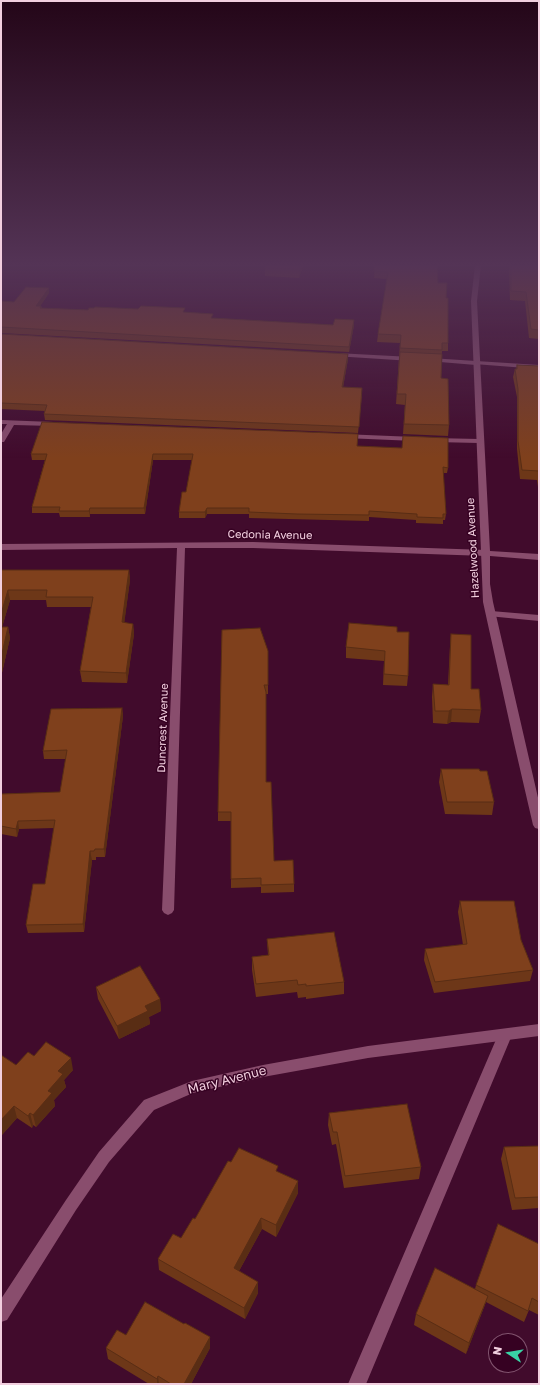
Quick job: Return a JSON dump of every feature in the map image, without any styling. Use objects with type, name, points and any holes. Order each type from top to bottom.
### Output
[{"type":"street","name":"Hazelwood Avenue","points":[[475,330],[479,441],[486,553],[486,584],[517,736],[539,825]]},
{"type":"street","points":[[325,354],[539,367]]},
{"type":"street","points":[[1,422],[59,425]]},
{"type":"street","points":[[1,440],[11,423]]},
{"type":"street","points":[[336,436],[479,441]]},
{"type":"street","name":"Cedonia Avenue","points":[[1,546],[252,545],[539,556]]},
{"type":"street","name":"Duncrest Avenue","points":[[168,910],[181,546]]},
{"type":"street","points":[[491,614],[539,618]]},
{"type":"street","name":"Mary Avenue","points":[[1,1314],[71,1205],[104,1157],[149,1105],[192,1087],[263,1071],[368,1052],[539,1030]]},
{"type":"street","points":[[357,1384],[505,1035]]},
{"type":"building","points":[[47,330],[352,330],[349,347]]},
{"type":"building","points":[[379,330],[448,330],[448,343],[442,343],[442,350],[400,348],[401,335],[378,334]]},
{"type":"building","points":[[1,334],[348,354],[342,387],[362,388],[359,427],[44,414],[47,405],[1,403]]},
{"type":"building","points":[[400,352],[442,354],[441,378],[448,379],[449,425],[404,424],[406,394],[397,394]]},
{"type":"building","points":[[517,365],[539,366],[539,471],[522,470],[518,441],[518,389],[515,369],[517,369]]},
{"type":"building","points":[[42,422],[358,434],[357,446],[402,448],[403,436],[448,438],[448,468],[443,467],[446,514],[443,514],[443,518],[417,517],[417,514],[369,511],[369,515],[297,514],[249,512],[249,508],[207,508],[205,512],[179,512],[182,492],[186,492],[193,454],[153,454],[144,508],[90,508],[89,511],[59,511],[60,507],[32,507],[47,454],[31,454]]},
{"type":"building","points":[[1,570],[129,570],[122,622],[133,624],[126,673],[80,671],[93,597],[46,597],[47,590],[8,590],[1,614]]},
{"type":"building","points":[[349,623],[397,627],[397,632],[409,632],[408,676],[384,674],[385,651],[346,647]]},
{"type":"building","points":[[1,627],[8,627],[1,658]]},
{"type":"building","points":[[260,628],[268,651],[268,685],[264,685],[266,692],[266,782],[271,782],[274,861],[293,860],[294,884],[261,885],[261,878],[231,879],[231,812],[218,812],[222,630]]},
{"type":"building","points":[[451,634],[471,635],[471,689],[479,689],[481,710],[452,709],[449,711],[435,711],[433,684],[449,685]]},
{"type":"building","points":[[122,708],[104,849],[95,849],[94,851],[90,851],[83,924],[26,925],[33,884],[45,884],[55,820],[18,821],[16,829],[1,826],[1,794],[60,792],[67,750],[43,751],[51,709]]},
{"type":"building","points":[[441,769],[479,769],[480,771],[487,771],[494,802],[447,802]]},
{"type":"building","points":[[460,901],[514,901],[521,940],[533,970],[435,982],[425,949],[467,944]]},
{"type":"building","points":[[334,932],[344,982],[306,986],[306,984],[298,985],[297,980],[256,984],[252,957],[269,955],[267,939]]},
{"type":"building","points":[[140,966],[160,999],[145,1006],[148,1011],[117,1026],[96,987]]},
{"type":"building","points":[[46,1042],[71,1058],[58,1071],[63,1074],[48,1091],[52,1093],[33,1115],[30,1113],[28,1116],[14,1106],[1,1120],[1,1055],[16,1065],[28,1052],[34,1056]]},
{"type":"building","points":[[407,1104],[421,1167],[345,1176],[337,1132],[333,1132],[329,1113]]},
{"type":"building","points":[[539,1146],[539,1197],[515,1198],[504,1147]]},
{"type":"building","points":[[239,1148],[278,1166],[276,1171],[298,1181],[276,1225],[261,1218],[234,1268],[258,1282],[244,1308],[158,1259],[173,1234],[181,1238],[193,1218],[195,1219],[228,1161],[231,1162]]},
{"type":"building","points":[[498,1224],[539,1244],[539,1302],[532,1298],[528,1311],[476,1285]]},
{"type":"building","points":[[435,1268],[488,1296],[469,1343],[416,1314]]},
{"type":"building","points":[[145,1302],[210,1337],[184,1384],[171,1384],[158,1376],[157,1379],[106,1348],[117,1330],[126,1335]]}]
